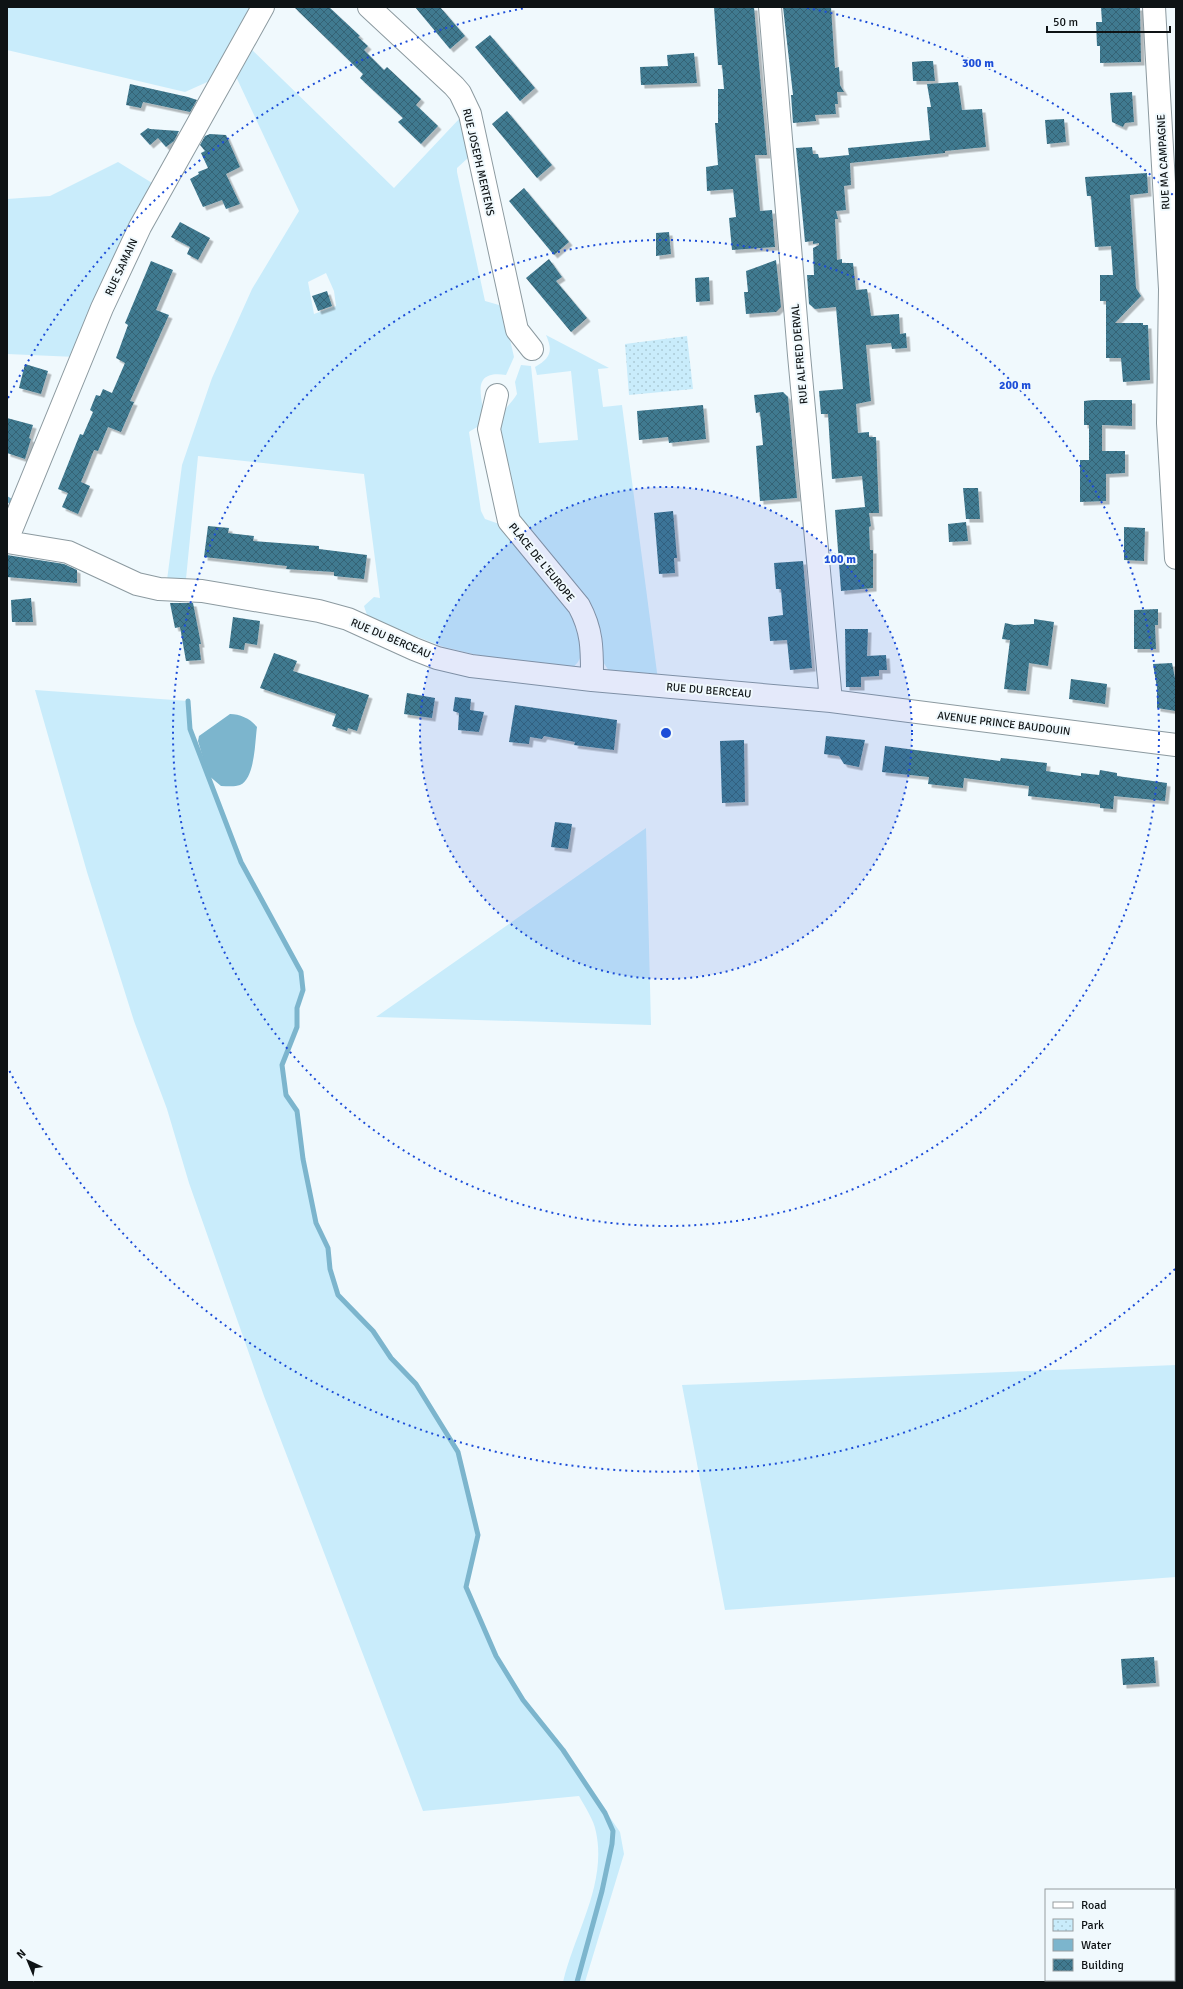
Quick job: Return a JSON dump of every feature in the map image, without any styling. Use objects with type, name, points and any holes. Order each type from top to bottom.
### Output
[{"type":"street","name":"RUE SAMAIN","points":[[13,526],[102,308],[140,227],[263,7]]},
{"type":"street","name":"RUE JOSEPH MERTENS","points":[[369,7],[454,86],[464,100],[470,114],[517,330],[532,350]]},
{"type":"street","name":"RUE ALFRED DERVAL","points":[[770,7],[799,355],[831,702]]},
{"type":"street","name":"RUE MA CAMPAGNE","points":[[1154,7],[1170,289],[1168,423],[1176,558]]},
{"type":"street","name":"PLACE DE L'EUROPE","points":[[497,395],[489,429],[509,521],[579,606],[585,617],[591,635],[592,680]]},
{"type":"street","name":"RUE DU BERCEAU","points":[[13,526],[137,584],[159,589],[202,591],[319,611],[348,619],[414,650],[437,658],[471,666],[592,680],[831,702]]},
{"type":"street","name":"AVENUE PRINCE BAUDOUIN","points":[[831,702],[1176,745]]},
{"type":"green space","points":[[7,7],[257,7],[214,79],[185,92],[7,50]]},
{"type":"green space","points":[[246,44],[394,188],[460,118],[469,157],[457,168],[457,172],[485,301],[499,305],[503,309],[514,357],[506,375],[493,375],[486,377],[482,383],[481,398],[483,421],[479,426],[469,432],[481,511],[485,519],[505,526],[560,592],[581,628],[584,650],[578,662],[570,671],[473,654],[444,647],[383,624],[367,615],[364,606],[374,597],[380,598],[364,474],[198,456],[186,579],[167,580],[182,465],[212,378],[252,289],[299,211],[232,68]],"holes":[[[326,273],[334,291],[336,306],[314,314],[308,282]]]},
{"type":"green space","points":[[118,162],[157,186],[76,357],[7,354],[7,199],[50,196]]},
{"type":"green space","points":[[546,335],[609,368],[598,369],[603,407],[622,405],[658,680],[611,674],[603,662],[597,639],[519,524],[497,421],[517,394],[515,382],[521,365],[531,366],[539,443],[578,440],[571,371],[537,375],[535,367],[547,357],[550,350]]},
{"type":"green space","points":[[687,336],[693,389],[629,395],[625,344]]},
{"type":"green space","points":[[35,690],[188,701],[190,729],[241,862],[301,972],[303,990],[297,1008],[297,1027],[282,1066],[286,1095],[297,1111],[303,1159],[316,1223],[328,1248],[330,1269],[338,1295],[373,1331],[391,1358],[416,1384],[458,1452],[478,1535],[466,1587],[480,1621],[496,1656],[523,1700],[563,1750],[620,1832],[624,1854],[585,1982],[563,1982],[568,1963],[594,1889],[597,1870],[598,1851],[595,1827],[579,1796],[423,1811],[264,1396],[189,1183],[167,1109],[134,1021],[87,872]]},
{"type":"green space","points":[[646,828],[651,1025],[376,1017]]},
{"type":"green space","points":[[1176,1365],[1176,1577],[725,1610],[682,1385]]},
{"type":"water","points":[[230,714],[245,718],[257,727],[255,750],[249,775],[245,781],[238,786],[221,786],[208,775],[198,741],[199,736]]},
{"type":"building","points":[[294,7],[329,7],[360,36],[358,37],[368,46],[364,50],[384,70],[387,67],[421,99],[416,105],[438,126],[421,144],[398,122],[403,118],[360,78],[363,74]]},
{"type":"building","points":[[415,7],[440,7],[465,36],[450,49]]},
{"type":"building","points":[[714,7],[754,7],[767,155],[755,155],[760,211],[772,210],[775,247],[732,250],[729,218],[736,217],[733,189],[707,191],[706,167],[718,165],[715,123],[718,123],[718,89],[724,89],[722,65],[718,65]]},
{"type":"building","points":[[783,7],[831,7],[835,68],[839,67],[840,85],[844,92],[837,92],[838,104],[835,104],[836,114],[815,115],[816,121],[793,123],[791,95],[793,95]]},
{"type":"building","points":[[1101,7],[1140,7],[1141,62],[1100,63],[1100,46],[1097,46],[1096,22],[1102,22]]},
{"type":"building","points":[[490,35],[535,88],[520,101],[475,47]]},
{"type":"building","points":[[694,53],[697,83],[641,85],[640,67],[668,66],[667,55]]},
{"type":"building","points":[[933,61],[935,81],[913,81],[912,62]]},
{"type":"building","points":[[958,82],[962,110],[982,109],[986,147],[850,163],[851,185],[844,186],[846,210],[836,211],[838,219],[835,219],[837,260],[842,259],[842,263],[853,263],[856,290],[867,289],[871,316],[899,314],[900,334],[906,333],[907,348],[892,349],[891,343],[866,345],[871,401],[856,404],[858,433],[869,432],[869,437],[876,437],[879,513],[869,513],[871,526],[869,527],[870,550],[873,550],[873,588],[841,591],[835,510],[865,507],[862,476],[832,479],[828,414],[821,414],[819,391],[843,389],[836,307],[815,309],[809,304],[807,275],[814,275],[813,248],[819,245],[819,243],[813,244],[813,241],[805,242],[796,148],[812,147],[813,154],[818,154],[819,158],[849,155],[848,148],[930,140],[927,107],[931,107],[927,84]]},
{"type":"building","points":[[130,84],[197,100],[190,112],[143,102],[141,108],[126,105]]},
{"type":"building","points":[[1132,92],[1134,122],[1125,123],[1123,127],[1112,122],[1110,93]]},
{"type":"building","points":[[507,111],[552,165],[537,178],[492,124]]},
{"type":"building","points":[[1064,119],[1066,142],[1047,144],[1045,120]]},
{"type":"building","points":[[148,128],[179,131],[174,141],[166,147],[158,138],[150,145],[140,134]]},
{"type":"building","points":[[210,134],[226,135],[240,167],[226,174],[240,204],[226,209],[222,200],[203,207],[190,179],[199,174],[198,172],[208,168],[201,153],[205,151],[200,145],[205,136]]},
{"type":"building","points":[[1147,173],[1148,193],[1130,195],[1136,288],[1141,296],[1115,323],[1143,323],[1143,325],[1148,325],[1150,380],[1123,382],[1121,358],[1106,358],[1106,301],[1100,301],[1100,275],[1113,275],[1111,246],[1095,247],[1091,196],[1087,196],[1085,177]]},
{"type":"building","points":[[524,188],[569,242],[554,255],[509,201]]},
{"type":"building","points":[[180,222],[210,238],[198,260],[187,254],[190,247],[171,237]]},
{"type":"building","points":[[669,232],[671,254],[656,256],[656,233]]},
{"type":"building","points":[[549,259],[562,277],[556,281],[587,318],[571,332],[526,278]]},
{"type":"building","points":[[776,260],[781,307],[776,312],[746,314],[744,292],[748,292],[746,271]]},
{"type":"building","points":[[151,261],[173,270],[156,310],[169,315],[130,401],[134,402],[121,432],[108,427],[98,451],[94,450],[81,482],[90,486],[78,514],[62,507],[68,493],[58,489],[80,434],[83,435],[93,412],[90,410],[96,395],[100,396],[103,389],[112,393],[125,363],[116,358],[128,325],[125,323]]},
{"type":"building","points":[[709,277],[710,301],[696,302],[695,278]]},
{"type":"building","points":[[327,291],[332,306],[318,311],[312,296]]},
{"type":"building","points":[[25,364],[48,371],[41,394],[19,388]]},
{"type":"building","points":[[783,392],[788,397],[797,498],[760,501],[756,446],[763,445],[760,412],[756,413],[754,395]]},
{"type":"building","points":[[1132,400],[1132,426],[1102,425],[1102,451],[1125,451],[1125,473],[1106,474],[1106,501],[1080,502],[1080,460],[1089,460],[1089,425],[1084,425],[1084,401]]},
{"type":"building","points":[[703,405],[706,439],[669,443],[668,437],[639,440],[637,411]]},
{"type":"building","points":[[7,418],[33,425],[29,438],[31,439],[25,459],[7,453]]},
{"type":"building","points":[[963,488],[978,488],[980,519],[966,519]]},
{"type":"building","points":[[673,511],[677,558],[674,558],[675,573],[659,574],[654,513]]},
{"type":"building","points":[[966,522],[968,541],[949,542],[948,524]]},
{"type":"building","points":[[208,526],[229,528],[228,533],[254,536],[253,541],[319,546],[319,549],[367,555],[364,579],[334,576],[334,572],[286,569],[287,566],[204,557]]},
{"type":"building","points":[[1124,527],[1145,528],[1144,561],[1124,560]]},
{"type":"building","points":[[7,555],[64,564],[77,570],[77,583],[7,577]]},
{"type":"building","points":[[803,561],[812,668],[790,670],[787,640],[770,641],[768,617],[783,615],[781,589],[776,589],[774,563]]},
{"type":"building","points":[[31,598],[33,622],[12,622],[11,600]]},
{"type":"building","points":[[170,603],[193,603],[201,644],[199,644],[201,660],[186,661],[180,627],[175,628]]},
{"type":"building","points":[[1158,609],[1158,625],[1155,625],[1156,649],[1134,649],[1134,610]]},
{"type":"building","points":[[233,617],[260,621],[257,645],[245,643],[244,650],[229,648]]},
{"type":"building","points":[[1034,619],[1054,622],[1048,666],[1029,663],[1026,691],[1004,689],[1010,640],[1002,639],[1005,623],[1014,625],[1034,624]]},
{"type":"building","points":[[845,629],[868,629],[867,656],[886,655],[887,670],[879,670],[879,676],[861,677],[861,687],[846,687]]},
{"type":"building","points":[[274,653],[297,661],[293,671],[369,695],[357,731],[348,728],[347,731],[332,726],[336,714],[260,688]]},
{"type":"building","points":[[1172,663],[1176,683],[1176,711],[1157,708],[1157,688],[1153,664]]},
{"type":"building","points":[[1071,679],[1107,684],[1105,704],[1069,699]]},
{"type":"building","points":[[407,693],[435,698],[432,718],[404,714]]},
{"type":"building","points":[[455,697],[471,699],[470,710],[484,712],[479,732],[458,730],[459,713],[453,711]]},
{"type":"building","points":[[515,705],[617,720],[614,750],[574,745],[575,742],[544,736],[542,739],[530,737],[529,744],[509,742]]},
{"type":"building","points":[[826,736],[865,740],[859,767],[844,764],[839,756],[824,754]]},
{"type":"building","points":[[744,740],[745,802],[722,803],[720,741]]},
{"type":"building","points":[[885,746],[1000,761],[1001,758],[1047,763],[1046,771],[1081,776],[1081,773],[1099,775],[1100,770],[1117,773],[1117,776],[1167,783],[1165,801],[1114,796],[1113,809],[1100,808],[1100,804],[1028,796],[1029,786],[964,778],[963,788],[928,784],[929,777],[882,772]]},
{"type":"building","points":[[555,822],[572,824],[568,849],[551,847]]},
{"type":"building","points":[[1154,1657],[1156,1683],[1123,1685],[1121,1659]]},
{"type":"waterway","points":[[7,499],[12,502]]},
{"type":"waterway","points":[[188,701],[190,729],[241,862],[301,972],[303,990],[297,1008],[297,1027],[282,1065],[286,1095],[297,1111],[303,1159],[316,1223],[328,1248],[330,1269],[338,1295],[373,1331],[391,1358],[416,1384],[458,1452],[478,1535],[466,1587],[496,1656],[523,1700],[563,1750],[605,1813],[613,1831],[612,1844],[602,1891],[577,1982]]}]
